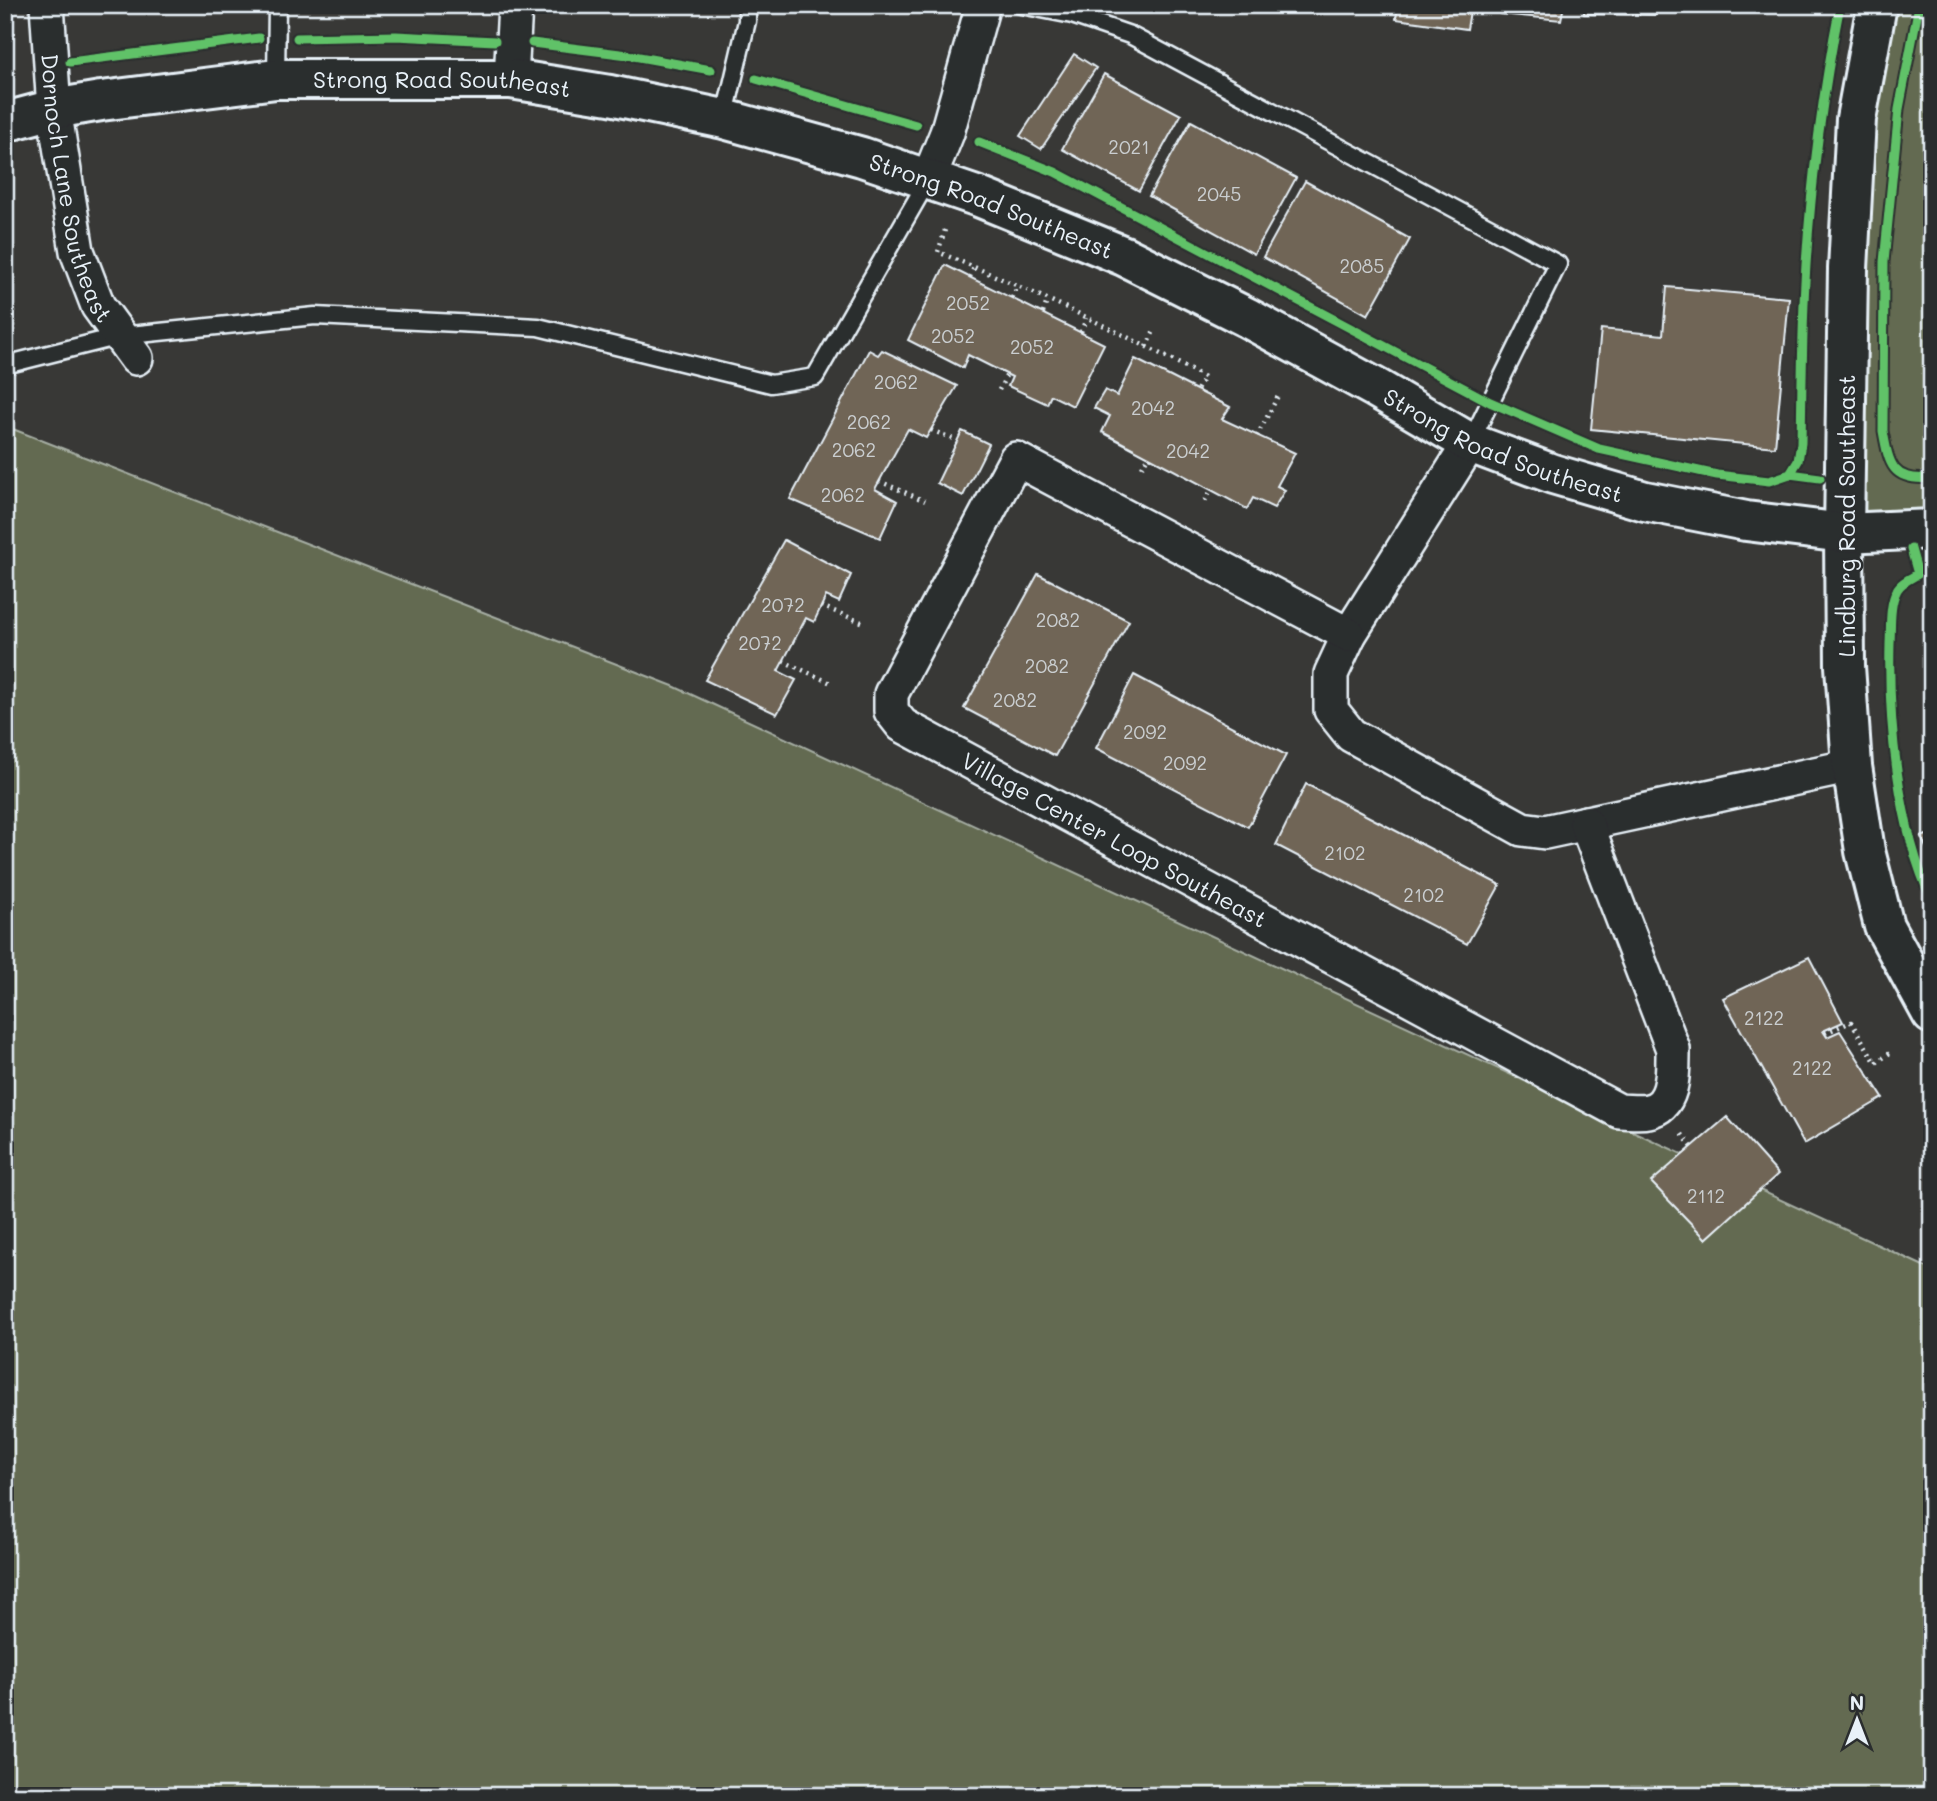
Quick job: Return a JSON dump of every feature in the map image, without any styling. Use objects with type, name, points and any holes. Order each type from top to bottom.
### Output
[{"type":"street","name":"Dornoch Lane Southeast","points":[[47,5],[54,109],[77,251],[98,306],[128,347]]},
{"type":"street","points":[[511,79],[515,5]]},
{"type":"street","points":[[928,180],[947,133],[983,5]]},
{"type":"street","name":"Lindburg Road Southeast","points":[[1877,5],[1856,119],[1848,269],[1845,666],[1852,766],[1865,850],[1884,926],[1932,1014]]},
{"type":"street","name":"Strong Road Southeast","points":[[5,122],[54,109],[154,93],[276,79],[511,79],[610,95],[724,119],[862,157],[1020,212],[1124,256],[1246,317],[1470,443],[1553,474],[1645,501],[1746,521],[1844,533],[1932,530]]},
{"type":"street","points":[[1470,443],[1349,635],[1331,674],[1331,710],[1350,735],[1521,829],[1545,832],[1852,766]]},
{"type":"street","name":"Village Center Loop Southeast","points":[[1349,635],[1016,459],[891,694],[891,711],[902,725],[1619,1111],[1649,1111],[1664,1102],[1673,1081],[1673,1049],[1586,823]]},
{"type":"lane","points":[[276,79],[277,5]]},
{"type":"lane","points":[[724,119],[747,21],[747,5]]},
{"type":"lane","points":[[1021,5],[1072,15],[1130,35],[1558,264],[1470,443]]},
{"type":"lane","points":[[5,365],[315,316],[538,327],[771,384],[815,377],[928,180]]},
{"type":"path","points":[[945,230],[938,252],[1086,318],[1204,377],[1197,390]]},
{"type":"path","points":[[970,277],[974,267]]},
{"type":"path","points":[[1012,298],[1017,287]]},
{"type":"path","points":[[1043,313],[1047,300]]},
{"type":"path","points":[[1081,332],[1086,318]]},
{"type":"path","points":[[1146,347],[1155,329]]},
{"type":"path","points":[[999,390],[1007,374]]},
{"type":"path","points":[[1257,436],[1278,397]]},
{"type":"path","points":[[931,430],[956,440]]},
{"type":"path","points":[[1142,467],[1148,456]]},
{"type":"path","points":[[879,481],[925,501]]},
{"type":"path","points":[[1205,501],[1211,490]]},
{"type":"path","points":[[821,606],[864,623]]},
{"type":"path","points":[[783,661],[833,684]]},
{"type":"path","points":[[1920,869],[1928,883]]},
{"type":"path","points":[[1825,1033],[1851,1022],[1876,1063],[1890,1053]]},
{"type":"path","points":[[1682,1134],[1692,1147]]},
{"type":"green space","points":[[1877,5],[1932,5],[1932,529],[1844,533]]},
{"type":"green space","points":[[5,426],[673,686],[1932,1270],[1932,1796],[5,1796]]},
{"type":"building","points":[[1398,5],[1471,5],[1467,29],[1396,19]]},
{"type":"building","points":[[1503,5],[1564,5],[1561,20],[1501,14]]},
{"type":"building","points":[[1584,5],[1656,5],[1656,15],[1584,14]]},
{"type":"building","points":[[1074,54],[1096,68],[1041,149],[1020,136]]},
{"type":"building","points":[[1104,74],[1181,115],[1139,191],[1062,149]]},
{"type":"building","points":[[1191,121],[1296,178],[1254,254],[1149,196]]},
{"type":"building","points":[[1305,181],[1410,239],[1368,315],[1263,257]]},
{"type":"building","points":[[945,265],[1104,344],[1073,406],[1051,395],[1047,404],[1008,386],[1012,377],[968,355],[963,368],[908,340]]},
{"type":"building","points":[[1667,287],[1789,298],[1775,447],[1591,429],[1601,329],[1663,335]]},
{"type":"building","points":[[869,350],[878,355],[882,350],[957,386],[926,438],[908,429],[875,489],[897,501],[880,538],[790,499]]},
{"type":"building","points":[[1135,359],[1230,407],[1222,419],[1295,453],[1277,486],[1285,490],[1274,508],[1253,498],[1247,509],[1102,432],[1110,416],[1094,408],[1105,390],[1117,396]]},
{"type":"building","points":[[962,431],[989,444],[963,496],[937,483]]},
{"type":"building","points":[[784,540],[851,575],[839,602],[826,596],[814,622],[806,618],[778,671],[796,680],[777,714],[705,680]]},
{"type":"building","points":[[1038,574],[1129,621],[1055,756],[964,708]]},
{"type":"building","points":[[1134,675],[1286,755],[1248,827],[1096,748]]},
{"type":"building","points":[[1306,784],[1500,885],[1467,944],[1276,845]]},
{"type":"building","points":[[1932,833],[1932,860],[1921,837]]},
{"type":"building","points":[[1809,957],[1843,1022],[1823,1031],[1827,1037],[1840,1031],[1883,1098],[1804,1144],[1723,998]]},
{"type":"building","points":[[1727,1117],[1778,1174],[1706,1239],[1651,1182]]},
{"type":"cycle path","points":[[1790,474],[1798,461],[1801,443],[1807,247],[1822,108],[1840,5]]},
{"type":"cycle path","points":[[1919,5],[1899,109],[1884,262],[1883,431],[1891,462],[1900,474],[1919,479],[1932,478]]},
{"type":"cycle path","points":[[297,38],[396,36],[495,41]]},
{"type":"cycle path","points":[[70,62],[259,38]]},
{"type":"cycle path","points":[[532,43],[628,55],[711,70]]},
{"type":"cycle path","points":[[756,79],[916,125]]},
{"type":"cycle path","points":[[979,142],[1055,172],[1490,402],[1599,449],[1717,475],[1769,481],[1790,474],[1820,478]]},
{"type":"cycle path","points":[[1911,549],[1918,574],[1898,587],[1892,609],[1890,674],[1893,740],[1911,841],[1932,900]]}]
